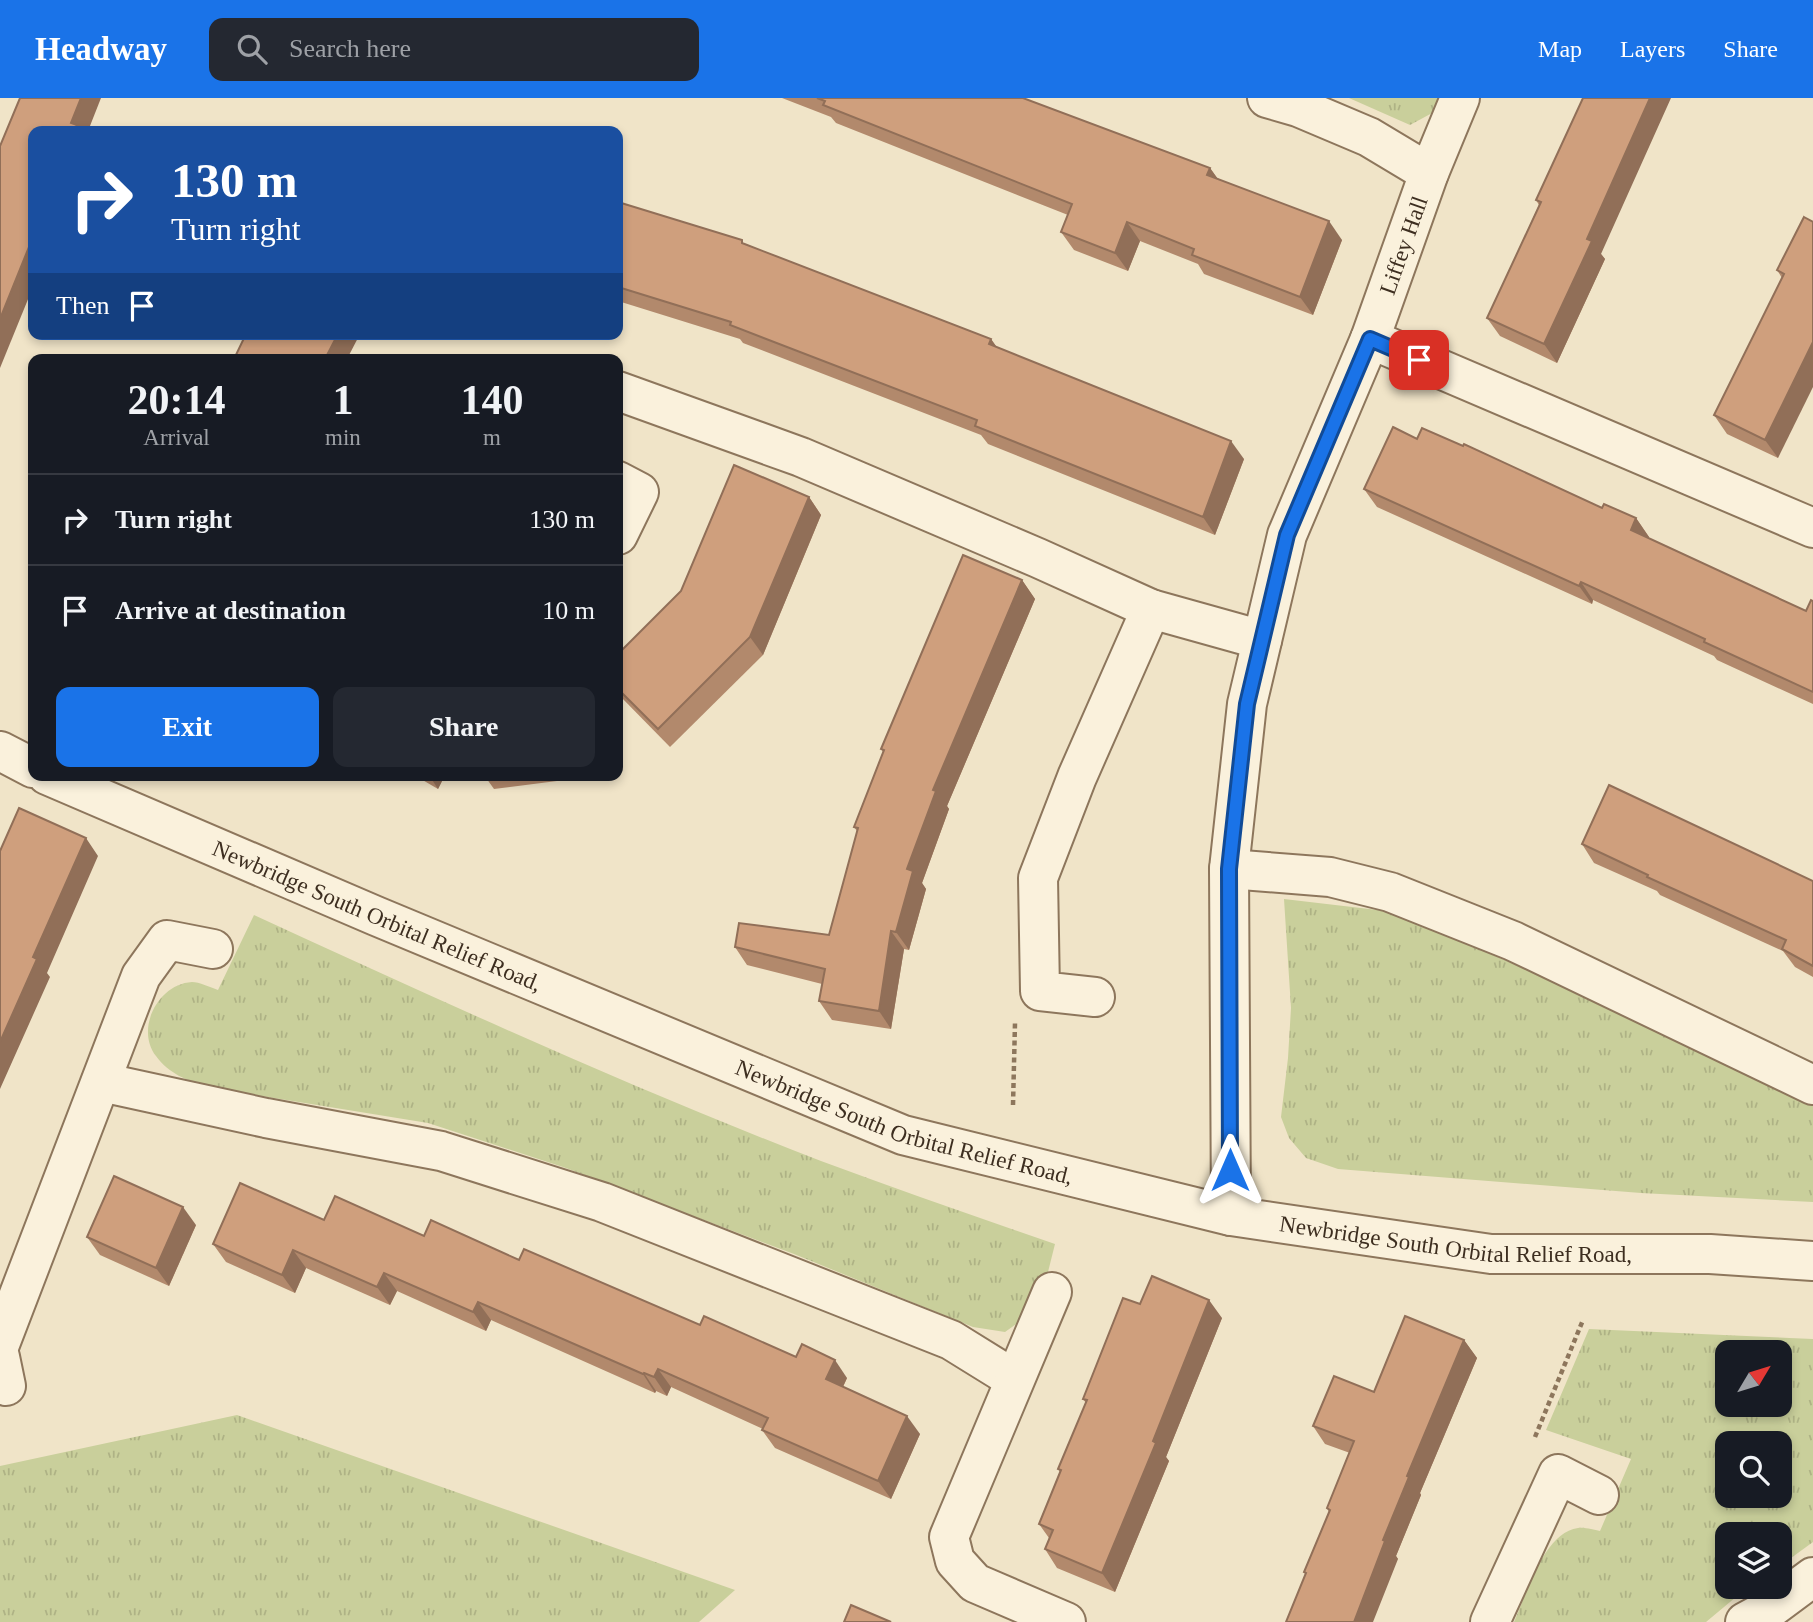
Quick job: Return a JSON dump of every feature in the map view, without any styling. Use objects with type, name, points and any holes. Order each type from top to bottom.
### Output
[{"type":"street","points":[[1267,98],[1298,107],[1369,137],[1429,173]]},
{"type":"street","name":"Liffey Hall","points":[[1231,1216],[1229,869],[1247,704],[1287,535],[1370,339],[1429,173],[1460,98]]},
{"type":"street","points":[[1370,339],[1813,528]]},
{"type":"street","points":[[623,393],[801,457],[1151,609],[1262,640]]},
{"type":"street","points":[[623,484],[639,492],[623,525]]},
{"type":"street","points":[[1095,997],[1040,991],[1038,878],[1076,777],[1151,609]]},
{"type":"street","points":[[0,751],[28,765]]},
{"type":"street","name":"Newbridge South Orbital Relief Road,","points":[[61,781],[389,922],[903,1135],[1231,1216],[1491,1254],[1710,1254],[1813,1261]]},
{"type":"street","points":[[1229,869],[1330,877],[1390,892],[1513,941],[1813,1085]]},
{"type":"street","points":[[0,1344],[141,976],[167,940],[213,949]]},
{"type":"street","points":[[101,1082],[266,1118],[441,1151],[601,1202],[951,1340],[1014,1379]]},
{"type":"street","points":[[1052,1292],[949,1537],[956,1561],[975,1583],[1066,1622]]},
{"type":"street","points":[[1490,1622],[1558,1474],[1599,1495]]},
{"type":"street","points":[[1766,1617],[1813,1577]]},
{"type":"path","points":[[1013,1105],[1015,1015]]},
{"type":"path","points":[[1535,1437],[1583,1320]]},
{"type":"green space","points":[[1349,98],[1443,98],[1434,112],[1410,125]]},
{"type":"green space","points":[[1284,899],[1395,912],[1737,1062],[1813,1100],[1813,1202],[1641,1193],[1338,1169],[1306,1158],[1289,1138],[1281,1117],[1291,1008]]},
{"type":"green space","points":[[254,915],[465,1011],[678,1103],[821,1161],[1055,1244],[1046,1280],[1026,1317],[1005,1332],[973,1327],[794,1254],[566,1168],[428,1123],[206,1087],[185,1079],[161,1062],[150,1045],[149,1021],[153,1010],[160,999],[180,985],[195,982],[218,990]]},
{"type":"green space","points":[[1589,1329],[1813,1339],[1813,1542],[1792,1557],[1792,1522],[1715,1522],[1715,1599],[1734,1599],[1706,1622],[1514,1622],[1538,1566],[1555,1541],[1566,1532],[1578,1528],[1600,1531],[1631,1459],[1546,1430]]},
{"type":"green space","points":[[237,1415],[735,1590],[699,1622],[0,1622],[0,1466]]},
{"type":"building","points":[[20,98],[81,98],[71,123],[76,126],[28,126],[28,249],[0,319],[0,146]]},
{"type":"building","points":[[817,98],[1023,98],[1210,168],[1207,175],[1329,221],[1300,297],[1192,255],[1194,249],[1127,222],[1115,253],[1061,232],[1072,204],[823,105],[825,101]]},
{"type":"building","points":[[1583,98],[1650,98],[1587,239],[1592,241],[1544,344],[1487,318],[1541,202],[1536,200]]},
{"type":"building","points":[[623,204],[742,240],[742,243],[991,339],[989,344],[1231,441],[1203,517],[975,426],[977,420],[730,325],[731,322],[623,289]]},
{"type":"building","points":[[1804,217],[1813,222],[1813,342],[1765,440],[1714,415],[1784,274],[1777,270]]},
{"type":"building","points":[[243,340],[335,340],[328,354],[236,354]]},
{"type":"building","points":[[1393,427],[1417,439],[1422,428],[1463,446],[1464,444],[1602,508],[1604,504],[1636,518],[1631,530],[1806,611],[1811,600],[1813,601],[1813,692],[1581,582],[1579,586],[1364,489]]},
{"type":"building","points":[[734,465],[809,497],[750,637],[658,729],[623,694],[623,649],[681,591]]},
{"type":"building","points":[[963,555],[1022,580],[933,790],[936,791],[907,869],[913,871],[896,932],[891,931],[879,1011],[819,1001],[825,969],[735,947],[739,923],[829,935],[858,828],[854,827],[884,750],[881,749]]},
{"type":"building","points":[[1609,785],[1813,881],[1813,966],[1782,949],[1786,940],[1647,877],[1648,875],[1582,844]]},
{"type":"building","points":[[19,808],[86,838],[33,957],[37,959],[0,1042],[0,851]]},
{"type":"building","points":[[114,1176],[183,1207],[156,1268],[87,1237]]},
{"type":"building","points":[[240,1183],[324,1220],[335,1196],[424,1236],[431,1220],[519,1260],[524,1249],[700,1325],[704,1316],[796,1357],[802,1344],[835,1360],[826,1379],[907,1416],[878,1481],[762,1430],[768,1418],[658,1369],[654,1377],[643,1374],[478,1302],[473,1312],[384,1273],[377,1287],[293,1250],[282,1275],[213,1244]]},
{"type":"building","points":[[1152,1276],[1209,1300],[1153,1441],[1156,1443],[1102,1573],[1045,1549],[1053,1530],[1039,1524],[1061,1470],[1058,1469],[1087,1400],[1083,1399],[1123,1298],[1140,1304]]},
{"type":"building","points":[[1405,1316],[1464,1340],[1407,1476],[1409,1477],[1354,1622],[1286,1622],[1354,1441],[1313,1426],[1334,1376],[1374,1392]]},
{"type":"building","points":[[851,1605],[891,1622],[844,1622]]},
{"type":"route","points":[[1230,1170],[1229,869],[1247,704],[1287,535],[1370,339],[1419,360]]}]
